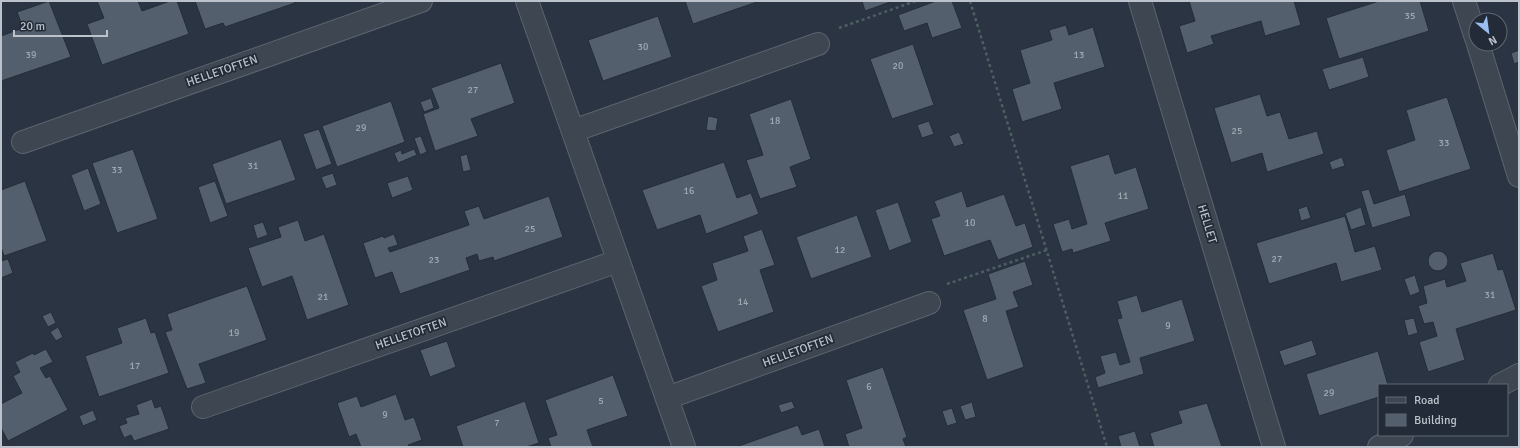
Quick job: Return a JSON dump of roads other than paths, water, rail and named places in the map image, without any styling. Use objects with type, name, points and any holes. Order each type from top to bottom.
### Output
[{"type":"street","name":"HELLETOFTEN","points":[[23,142],[421,1]]},
{"type":"street","points":[[527,1],[684,447]]},
{"type":"street","name":"HELLET","points":[[1140,1],[1274,447]]},
{"type":"street","points":[[1464,1],[1468,13]]},
{"type":"street","points":[[573,131],[818,44]]},
{"type":"street","points":[[1480,52],[1519,176]]},
{"type":"street","name":"HELLETOFTEN","points":[[203,407],[618,261]]},
{"type":"street","name":"HELLETOFTEN","points":[[667,398],[929,303]]},
{"type":"street","points":[[1502,384],[1519,375]]},
{"type":"street","points":[[1379,447],[1400,436]]}]
